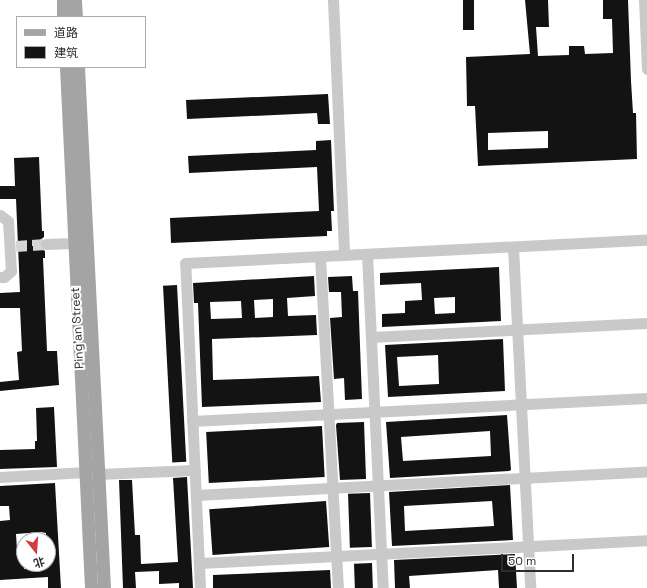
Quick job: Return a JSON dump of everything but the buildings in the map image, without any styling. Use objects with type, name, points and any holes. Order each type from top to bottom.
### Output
[{"type":"main road","points":[[63,0],[63,16]]},
{"type":"main road","points":[[75,0],[76,16]]},
{"type":"main road","name":"Ping'an Street","points":[[66,68],[74,243],[92,473],[104,588]]},
{"type":"main road","name":"Ping'an Street","points":[[78,68],[92,473],[91,588]]},
{"type":"street","points":[[333,0],[344,255]]},
{"type":"street","points":[[644,0],[647,69]]},
{"type":"street","points":[[0,216],[8,221],[13,246],[11,271],[4,277],[0,277]]},
{"type":"street","points":[[200,588],[185,263],[647,240]]},
{"type":"street","points":[[46,244],[74,243]]},
{"type":"street","points":[[513,247],[530,588]]},
{"type":"street","points":[[367,254],[383,588]]},
{"type":"street","points":[[320,257],[338,588]]},
{"type":"street","points":[[371,337],[647,323]]},
{"type":"street","points":[[192,421],[647,398]]},
{"type":"street","points":[[0,477],[195,470]]},
{"type":"street","points":[[196,495],[647,471]]},
{"type":"street","points":[[199,564],[647,540]]},
{"type":"tunnel","points":[[16,246],[46,244]]}]
